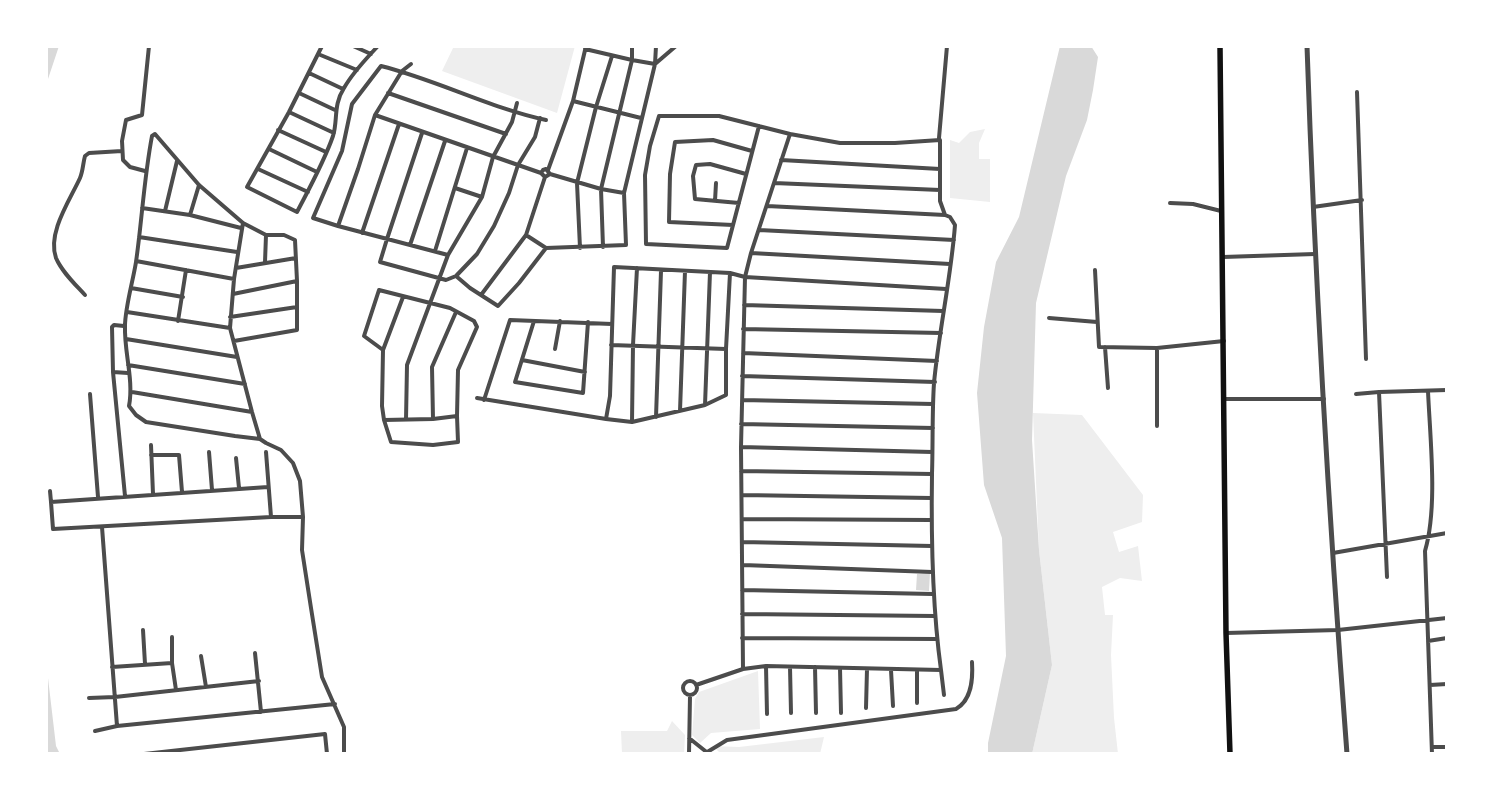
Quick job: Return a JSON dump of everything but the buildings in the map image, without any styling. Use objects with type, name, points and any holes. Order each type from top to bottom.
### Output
[{"type":"main road","points":[[1220,46],[1226,633],[1230,754]]},
{"type":"street","points":[[145,171],[130,167],[123,160],[122,141],[126,120],[142,115],[149,46]]},
{"type":"street","points":[[322,46],[289,112],[247,187],[297,212],[334,133],[335,110],[343,89],[378,46]]},
{"type":"street","points":[[353,46],[371,54]]},
{"type":"street","points":[[603,247],[601,190],[632,60],[632,46]]},
{"type":"street","points":[[526,235],[546,248],[626,245],[624,193],[655,64],[656,46]]},
{"type":"street","points":[[655,64],[676,46]]},
{"type":"street","points":[[939,138],[947,46]]},
{"type":"street","points":[[1307,46],[1315,254],[1347,754]]},
{"type":"street","points":[[481,294],[526,235],[573,101],[585,48],[612,56],[655,64]]},
{"type":"street","points":[[318,54],[357,70]]},
{"type":"street","points":[[580,248],[577,183],[596,107],[612,56]]},
{"type":"street","points":[[338,226],[374,116],[402,71],[411,64]]},
{"type":"street","points":[[448,255],[362,233],[313,218],[342,151],[352,104],[381,66],[402,71],[546,120]]},
{"type":"street","points":[[309,73],[343,89]]},
{"type":"street","points":[[1357,92],[1366,359]]},
{"type":"street","points":[[299,93],[335,110]]},
{"type":"street","points":[[388,93],[506,134]]},
{"type":"street","points":[[573,101],[641,118]]},
{"type":"street","points":[[406,420],[407,365],[448,255],[482,197],[494,157],[512,122],[517,103]]},
{"type":"street","points":[[289,112],[334,133]]},
{"type":"street","points":[[374,116],[541,173],[545,177]]},
{"type":"street","points":[[759,126],[727,248],[646,244],[645,175],[650,146],[659,116],[719,116],[759,126],[790,134],[840,143],[895,143],[940,140],[940,201],[945,214]]},
{"type":"street","points":[[422,133],[380,262],[439,280],[446,280],[456,276],[477,254],[494,226],[509,193],[518,165],[535,137],[540,118]]},
{"type":"street","points":[[362,233],[399,124]]},
{"type":"street","points":[[278,130],[326,152]]},
{"type":"street","points":[[234,341],[294,331],[298,327],[294,240],[284,235],[266,235],[243,222],[199,186],[155,134],[152,136],[145,171],[136,261],[124,326],[128,373],[132,392],[129,406],[136,415],[146,422],[260,439],[281,450],[293,463],[300,481],[303,517],[302,550],[322,677],[344,727],[344,754]]},
{"type":"street","points":[[743,669],[741,448],[745,277],[790,134]]},
{"type":"street","points":[[733,225],[669,222],[670,174],[675,142],[713,140],[752,151]]},
{"type":"street","points":[[410,245],[445,141]]},
{"type":"street","points":[[435,251],[467,148]]},
{"type":"street","points":[[268,149],[317,172]]},
{"type":"street","points":[[85,295],[65,273],[56,259],[55,245],[58,228],[63,210],[81,175],[85,156],[89,153],[122,151]]},
{"type":"street","points":[[782,160],[940,170]]},
{"type":"street","points":[[165,211],[177,161]]},
{"type":"street","points":[[739,203],[695,198],[694,176],[696,164],[710,164],[746,174]]},
{"type":"street","points":[[258,169],[308,192]]},
{"type":"street","points":[[541,173],[543,170],[601,190],[624,193]]},
{"type":"street","points":[[715,201],[716,183]]},
{"type":"street","points":[[774,183],[940,190]]},
{"type":"street","points":[[190,216],[199,186]]},
{"type":"street","points":[[455,188],[482,197]]},
{"type":"street","points":[[1313,207],[1362,200]]},
{"type":"street","points":[[1170,203],[1193,204],[1221,211]]},
{"type":"street","points":[[766,206],[945,214],[950,217],[955,225],[940,333],[933,404],[932,572],[937,640],[944,695]]},
{"type":"street","points":[[142,208],[190,216],[241,228]]},
{"type":"street","points":[[243,222],[237,252],[230,328],[260,439]]},
{"type":"street","points":[[759,230],[954,240]]},
{"type":"street","points":[[265,262],[266,235]]},
{"type":"street","points":[[139,238],[237,252]]},
{"type":"street","points":[[456,276],[470,288],[498,306],[546,248]]},
{"type":"street","points":[[751,253],[950,264]]},
{"type":"street","points":[[1223,257],[1315,254]]},
{"type":"street","points":[[236,268],[296,258]]},
{"type":"street","points":[[136,261],[234,279]]},
{"type":"street","points":[[606,419],[610,396],[614,267],[661,271],[730,273],[745,277],[946,289]]},
{"type":"street","points":[[632,422],[637,268]]},
{"type":"street","points":[[178,321],[186,270]]},
{"type":"street","points":[[1095,270],[1099,347],[1157,348],[1224,341]]},
{"type":"street","points":[[656,417],[661,271]]},
{"type":"street","points":[[680,411],[685,271]]},
{"type":"street","points":[[705,405],[710,272]]},
{"type":"street","points":[[477,398],[632,422],[705,405],[726,395],[726,349],[730,273]]},
{"type":"street","points":[[233,294],[297,281]]},
{"type":"street","points":[[132,288],[183,297]]},
{"type":"street","points":[[383,350],[364,336],[379,290],[431,302],[450,308],[474,321],[476,327],[458,370],[458,442],[433,445],[392,442],[384,420],[383,350],[404,296]]},
{"type":"street","points":[[744,305],[943,311]]},
{"type":"street","points":[[230,317],[297,307]]},
{"type":"street","points":[[127,312],[230,328]]},
{"type":"street","points":[[433,419],[432,367],[456,312]]},
{"type":"street","points":[[1049,318],[1098,322]]},
{"type":"street","points":[[484,400],[510,320],[612,324]]},
{"type":"street","points":[[534,320],[515,382],[583,393],[588,322]]},
{"type":"street","points":[[555,349],[560,321]]},
{"type":"street","points":[[124,326],[114,325],[112,327],[113,372],[125,496]]},
{"type":"street","points":[[743,329],[940,333]]},
{"type":"street","points":[[126,339],[237,357]]},
{"type":"street","points":[[611,344],[726,349]]},
{"type":"street","points":[[1105,347],[1108,388]]},
{"type":"street","points":[[1157,348],[1157,426]]},
{"type":"street","points":[[743,352],[937,361]]},
{"type":"street","points":[[522,360],[585,372]]},
{"type":"street","points":[[128,365],[245,384]]},
{"type":"street","points":[[113,372],[128,373]]},
{"type":"street","points":[[742,376],[935,382]]},
{"type":"street","points":[[1356,394],[1447,390]]},
{"type":"street","points":[[1428,391],[1431,485],[1430,535],[1425,552],[1432,754]]},
{"type":"street","points":[[132,392],[252,412]]},
{"type":"street","points":[[1379,392],[1387,577]]},
{"type":"street","points":[[90,394],[98,497]]},
{"type":"street","points":[[1223,399],[1324,400]]},
{"type":"street","points":[[742,400],[933,404]]},
{"type":"street","points":[[384,420],[433,419],[457,416]]},
{"type":"street","points":[[742,424],[933,428]]},
{"type":"street","points":[[151,445],[153,494]]},
{"type":"street","points":[[741,448],[932,452]]},
{"type":"street","points":[[209,452],[212,490]]},
{"type":"street","points":[[266,452],[271,517]]},
{"type":"street","points":[[151,455],[179,455],[182,492]]},
{"type":"street","points":[[236,458],[239,488]]},
{"type":"street","points":[[741,471],[932,474]]},
{"type":"street","points":[[51,502],[98,497],[268,487]]},
{"type":"street","points":[[50,492],[53,529]]},
{"type":"street","points":[[742,495],[931,498]]},
{"type":"street","points":[[46,530],[271,517],[303,517]]},
{"type":"street","points":[[742,519],[931,520]]},
{"type":"street","points":[[102,527],[117,726]]},
{"type":"street","points":[[1333,553],[1447,533]]},
{"type":"street","points":[[742,542],[932,546]]},
{"type":"street","points":[[743,565],[932,572]]},
{"type":"street","points":[[742,590],[934,594]]},
{"type":"street","points":[[742,614],[935,616]]},
{"type":"street","points":[[1226,633],[1338,630],[1447,618]]},
{"type":"street","points":[[143,630],[145,664]]},
{"type":"street","points":[[172,637],[172,663],[176,690]]},
{"type":"street","points":[[742,638],[937,640]]},
{"type":"street","points":[[1428,640],[1447,638]]},
{"type":"street","points":[[256,653],[262,712]]},
{"type":"street","points":[[201,656],[206,687]]},
{"type":"street","points":[[689,738],[706,753],[727,740],[956,709],[967,700],[973,676],[972,662]]},
{"type":"street","points":[[112,667],[172,663]]},
{"type":"street","points":[[696,685],[743,669],[766,666],[941,670]]},
{"type":"street","points":[[766,666],[767,714]]},
{"type":"street","points":[[790,667],[791,713]]},
{"type":"street","points":[[815,667],[816,712]]},
{"type":"street","points":[[840,668],[840,713]]},
{"type":"street","points":[[866,708],[867,669]]},
{"type":"street","points":[[891,670],[893,706]]},
{"type":"street","points":[[917,670],[917,703]]},
{"type":"street","points":[[89,698],[115,697],[259,681]]},
{"type":"street","points":[[690,696],[684,692],[683,686],[686,682],[690,681],[696,685]]},
{"type":"street","points":[[1430,685],[1447,684]]},
{"type":"street","points":[[690,696],[696,692],[696,685]]},
{"type":"street","points":[[689,754],[690,696]]},
{"type":"street","points":[[95,731],[117,726],[335,704]]},
{"type":"street","points":[[144,754],[325,734],[327,754]]},
{"type":"street","points":[[1432,747],[1447,747]]},
{"type":"shaded area","points":[[46,46],[59,46],[46,85]]},
{"type":"shaded area","points":[[454,46],[575,46],[557,113],[442,71]]},
{"type":"shaded area","points":[[1060,46],[1091,46],[1098,57],[1087,120],[1066,176],[1036,303],[1032,440],[1039,550],[1052,665],[1032,754],[988,754],[988,743],[1006,656],[1002,538],[984,485],[977,393],[984,327],[996,262],[1019,217]]},
{"type":"shaded area","points":[[985,129],[979,143],[979,159],[990,159],[990,202],[950,198],[950,140],[959,143],[970,132]]},
{"type":"shaded area","points":[[1033,413],[1082,415],[1143,495],[1142,522],[1113,532],[1119,552],[1138,546],[1142,581],[1120,578],[1102,587],[1105,615],[1113,615],[1111,655],[1118,754],[1032,754],[1052,665],[1039,550]]},
{"type":"shaded area","points":[[930,573],[929,591],[916,590],[917,574]]},
{"type":"shaded area","points":[[46,661],[56,746],[60,754],[46,754]]},
{"type":"shaded area","points":[[758,671],[760,729],[711,733],[700,743],[692,735],[695,699],[699,692]]},
{"type":"shaded area","points":[[672,721],[685,735],[684,754],[622,754],[621,731],[667,731]]},
{"type":"shaded area","points":[[824,737],[820,754],[721,754],[713,746],[739,747]]}]
